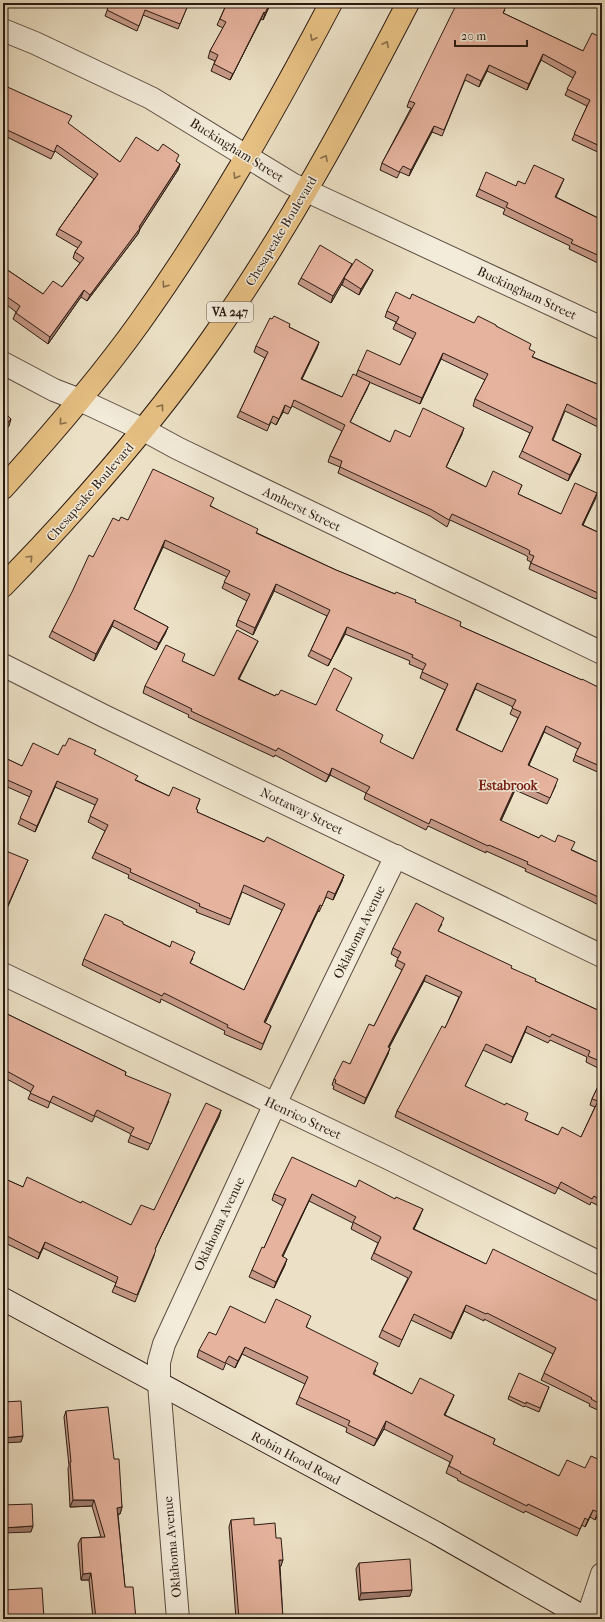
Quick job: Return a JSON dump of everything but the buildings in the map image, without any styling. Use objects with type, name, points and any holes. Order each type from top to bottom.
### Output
[{"type":"main road","points":[[3,488],[80,400],[140,322],[215,209],[247,157],[330,3]]},
{"type":"main road","name":"Chesapeake Boulevard","points":[[3,586],[47,542],[106,476],[144,430],[210,341],[258,270],[307,191],[408,3]]},
{"type":"street","name":"Buckingham Street","points":[[3,30],[35,43],[151,98],[235,148],[247,157],[307,191],[602,328]]},
{"type":"street","name":"Amherst Street","points":[[3,364],[54,390],[80,400],[144,430],[191,455],[602,654]]},
{"type":"street","name":"Nottaway Street","points":[[3,665],[111,719],[602,956]]},
{"type":"street","name":"Oklahoma Avenue","points":[[178,1619],[159,1384],[159,1362],[165,1341],[275,1104],[396,856]]},
{"type":"street","name":"Henrico Street","points":[[3,974],[388,1158],[602,1264]]},
{"type":"street","name":"Robin Hood Road","points":[[3,1299],[436,1533],[587,1619]]},
{"type":"street","points":[[587,1619],[602,1574]]},
{"type":"district","name":"Estabrook","points":[[508,785]]}]
